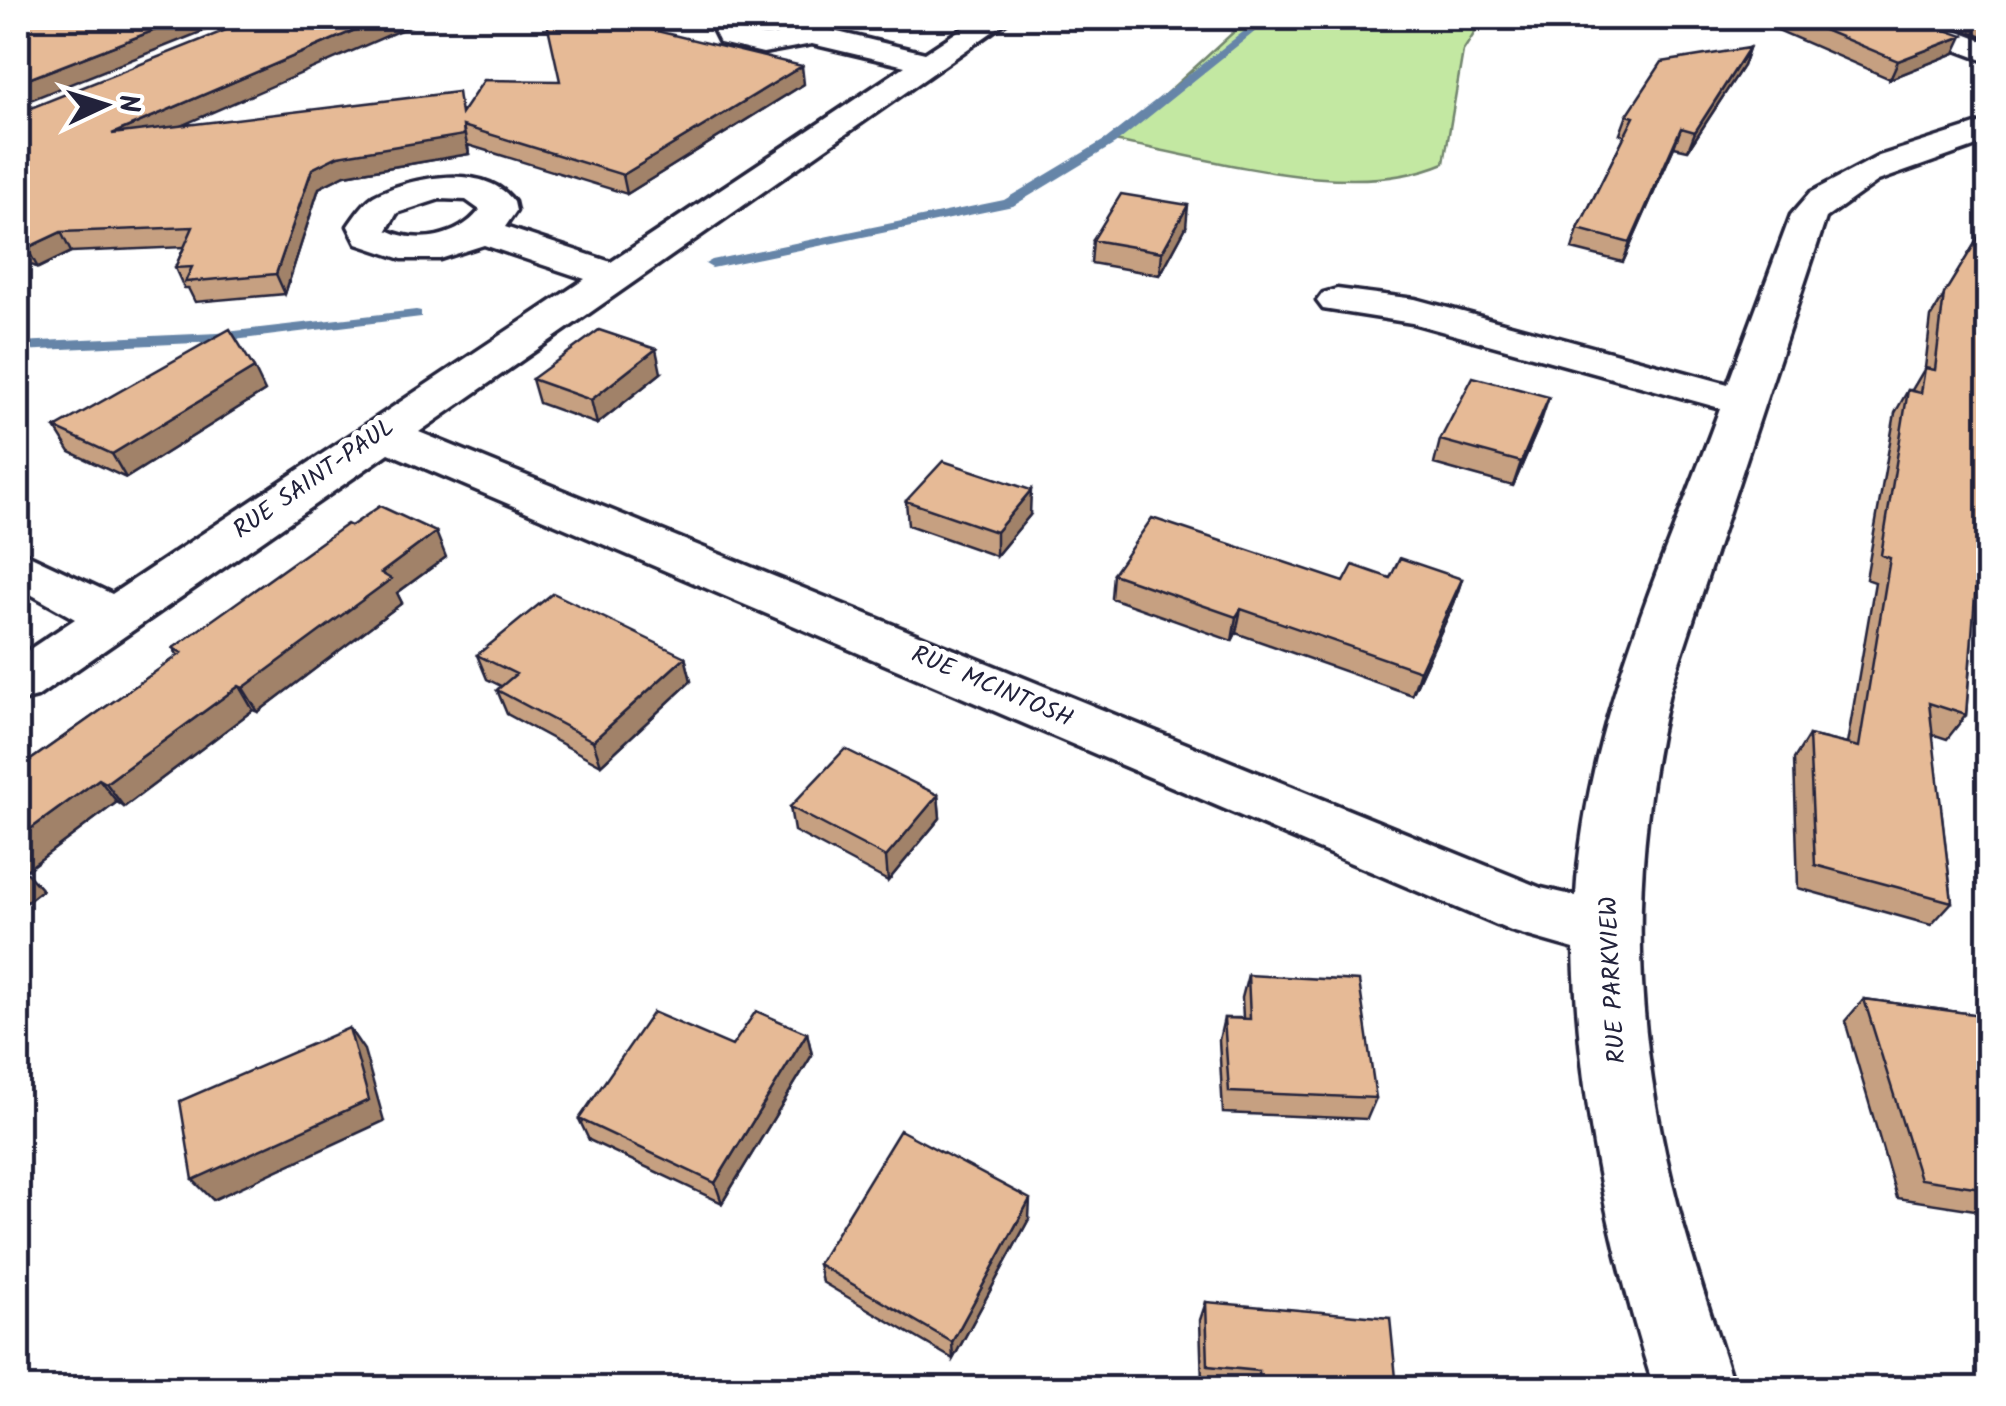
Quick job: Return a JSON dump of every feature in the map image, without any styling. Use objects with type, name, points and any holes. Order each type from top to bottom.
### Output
[{"type":"street","points":[[736,18],[726,25],[726,31],[741,41],[786,42],[811,26],[929,63]]},
{"type":"street","name":"RUE SAINT-PAUL","points":[[18,682],[611,276],[997,18]]},
{"type":"street","points":[[1898,18],[1988,53]]},
{"type":"street","name":"RUE PARKVIEW","points":[[1694,1388],[1655,1262],[1620,1097],[1606,930],[1612,838],[1625,759],[1642,693],[1742,401],[1804,226],[1816,205],[1850,181],[1986,134]]},
{"type":"street","points":[[481,232],[611,276]]},
{"type":"street","points":[[1337,302],[1415,311],[1742,401]]},
{"type":"street","name":"RUE MCINTOSH","points":[[381,432],[1514,904],[1606,930]]},
{"type":"street","points":[[18,566],[113,617]]},
{"type":"green space","points":[[1249,18],[1484,18],[1463,51],[1444,163],[1407,174],[1367,179],[1324,178],[1237,166],[1114,141]]},
{"type":"building","points":[[45,18],[186,18],[18,83],[18,28]]},
{"type":"building","points":[[256,18],[383,18],[112,134],[458,92],[461,114],[484,80],[560,81],[546,18],[603,18],[802,66],[623,175],[463,126],[464,135],[338,156],[312,169],[276,274],[185,282],[192,267],[175,268],[193,227],[61,232],[27,248],[18,244],[18,113]]},
{"type":"building","points":[[1795,18],[1912,18],[1963,36],[1898,61]]},
{"type":"building","points":[[1749,48],[1695,132],[1681,128],[1630,243],[1578,229],[1634,117],[1627,115],[1662,62]]},
{"type":"building","points":[[1121,194],[1188,205],[1162,252],[1093,240]]},
{"type":"building","points":[[1988,222],[1988,587],[1976,583],[1966,715],[1929,703],[1952,902],[1815,865],[1809,735],[1859,747],[1890,558],[1881,555],[1908,390],[1921,393],[1925,368],[1935,370],[1944,294]]},
{"type":"building","points":[[230,329],[254,368],[112,454],[55,428]]},
{"type":"building","points":[[599,330],[656,349],[591,400],[532,379]]},
{"type":"building","points":[[1473,377],[1549,397],[1521,462],[1440,440]]},
{"type":"building","points":[[943,461],[1031,490],[996,532],[906,501]]},
{"type":"building","points":[[380,506],[436,532],[381,573],[391,579],[243,688],[239,686],[106,783],[99,779],[18,838],[18,769],[182,653],[173,648],[347,524],[351,526]]},
{"type":"building","points":[[1152,518],[1344,582],[1353,565],[1390,578],[1400,558],[1462,579],[1420,671],[1241,609],[1236,617],[1113,574]]},
{"type":"building","points":[[553,593],[685,657],[593,741],[497,690],[516,674],[477,655]]},
{"type":"building","points":[[845,749],[938,795],[886,857],[790,807]]},
{"type":"building","points":[[1248,975],[1359,981],[1376,1098],[1229,1092],[1224,1018],[1250,1019]]},
{"type":"building","points":[[1864,999],[1988,1016],[1988,1189],[1920,1179]]},
{"type":"building","points":[[756,1011],[807,1033],[715,1183],[579,1119],[653,1012],[732,1046]]},
{"type":"building","points":[[349,1028],[369,1100],[193,1180],[180,1101]]},
{"type":"building","points":[[900,1130],[1030,1199],[952,1342],[818,1264]]},
{"type":"building","points":[[1206,1302],[1390,1318],[1397,1388],[1260,1388],[1259,1371],[1208,1366]]},
{"type":"waterway","points":[[712,264],[1008,203],[1111,141],[1267,18]]},
{"type":"waterway","points":[[18,347],[218,338],[416,314]]}]
